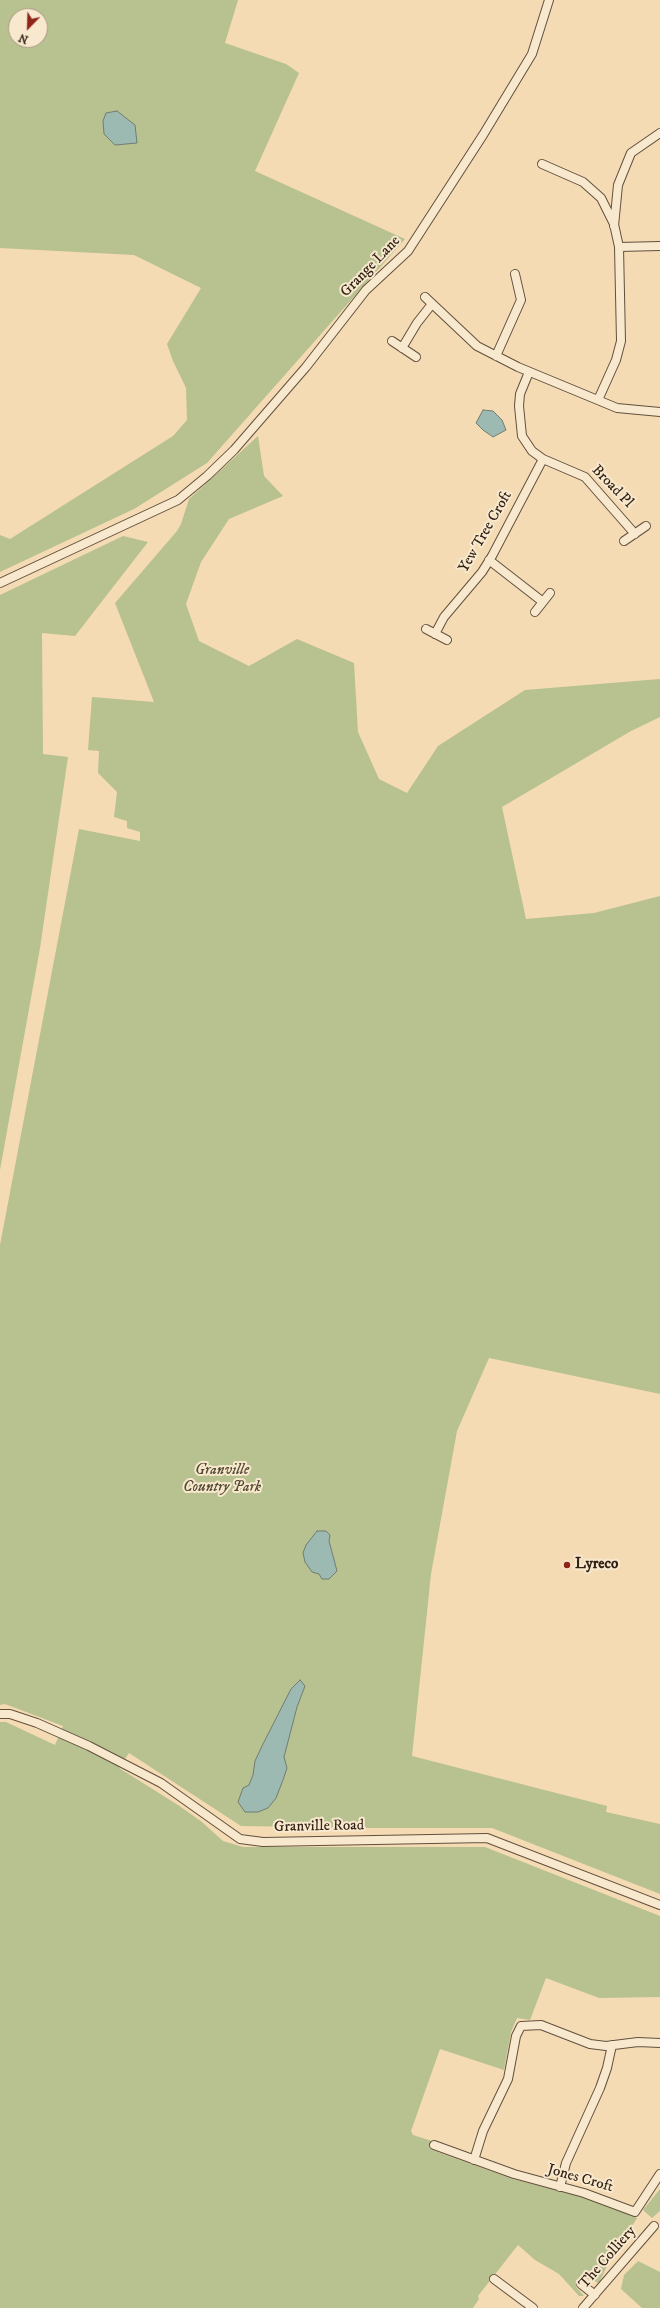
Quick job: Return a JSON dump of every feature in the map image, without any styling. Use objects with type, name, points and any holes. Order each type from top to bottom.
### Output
[{"type":"street","name":"Grange Lane","points":[[0,583],[178,500],[207,476],[266,416],[366,290],[408,251],[483,135],[532,54],[549,0]]},
{"type":"street","points":[[614,226],[618,185],[631,153],[660,133]]},
{"type":"street","points":[[542,164],[583,182],[601,198],[614,226],[619,247],[621,342],[616,360],[598,400]]},
{"type":"street","points":[[619,247],[660,246]]},
{"type":"street","points":[[496,356],[521,300],[515,274]]},
{"type":"street","points":[[425,297],[477,346],[496,356],[529,372],[617,408],[660,412]]},
{"type":"street","points":[[402,348],[417,323],[432,304]]},
{"type":"street","points":[[392,341],[416,357]]},
{"type":"street","name":"Broad Pl","points":[[529,372],[520,394],[518,406],[522,436],[532,451],[543,459],[585,477],[635,534]]},
{"type":"street","name":"Yew Tree Croft","points":[[435,634],[444,617],[489,560],[543,459]]},
{"type":"street","points":[[624,541],[646,526]]},
{"type":"street","points":[[489,560],[543,602]]},
{"type":"street","points":[[535,612],[550,593]]},
{"type":"street","points":[[426,629],[447,640]]},
{"type":"street","name":"Granville Road","points":[[0,1714],[10,1714],[37,1723],[91,1747],[161,1783],[240,1839],[263,1842],[487,1838],[660,1906]]},
{"type":"street","points":[[474,2160],[483,2131],[508,2079],[516,2036],[521,2026],[541,2025],[590,2044],[612,2046],[638,2042],[660,2043]]},
{"type":"street","points":[[560,2187],[566,2164],[608,2068],[612,2046]]},
{"type":"street","name":"Jones Croft","points":[[434,2145],[474,2160],[618,2204],[635,2212],[660,2174]]},
{"type":"street","name":"The Colliery","points":[[583,2308],[654,2226]]},
{"type":"street","points":[[494,2279],[533,2308]]},
{"type":"street","points":[[581,2284],[595,2295]]},
{"type":"green space","points":[[0,0],[238,0],[225,43],[286,64],[299,73],[255,171],[405,239],[207,463],[134,509],[0,572],[0,535],[10,539],[173,436],[187,420],[186,388],[173,361],[167,344],[201,288],[134,255],[0,248]]},
{"type":"green space","name":"Granville Country Park","points":[[258,436],[264,476],[283,496],[229,519],[201,562],[186,604],[199,641],[249,666],[297,639],[354,663],[358,732],[379,779],[407,793],[438,746],[525,690],[660,679],[660,717],[631,731],[502,807],[526,919],[594,913],[660,896],[660,1394],[489,1358],[457,1431],[431,1574],[412,1756],[607,1806],[606,1812],[660,1824],[660,1894],[492,1828],[241,1826],[129,1753],[119,1768],[178,1805],[202,1822],[223,1841],[243,1847],[485,1847],[660,1916],[660,1997],[599,1998],[546,1978],[530,2020],[517,2018],[511,2032],[504,2070],[440,2049],[411,2131],[413,2135],[435,2142],[432,2150],[510,2178],[605,2203],[637,2218],[608,2264],[599,2283],[583,2277],[577,2281],[576,2287],[584,2296],[579,2296],[559,2274],[535,2260],[518,2245],[478,2296],[479,2299],[473,2308],[0,2308],[0,1722],[6,1722],[55,1745],[63,1726],[5,1704],[0,1705],[0,1245],[79,829],[140,841],[140,832],[127,828],[127,821],[114,817],[117,792],[98,773],[99,751],[88,750],[92,697],[154,702],[115,603],[177,531],[181,524],[189,499]]},
{"type":"green space","points":[[123,536],[148,542],[75,636],[42,633],[43,754],[68,757],[40,948],[0,1170],[0,595]]},
{"type":"green space","points":[[660,2189],[660,2211],[652,2218],[643,2210]]},
{"type":"green space","points":[[638,2261],[660,2272],[660,2308],[642,2308],[621,2289],[624,2275]]},
{"type":"water","points":[[117,111],[135,125],[137,143],[115,145],[104,134],[103,121],[106,113]]},
{"type":"water","points":[[483,410],[493,411],[502,420],[506,430],[493,437],[483,430],[476,423]]},
{"type":"water","points":[[317,1531],[326,1531],[330,1535],[329,1541],[337,1571],[329,1579],[322,1579],[319,1574],[312,1572],[305,1562],[303,1553],[306,1545]]},
{"type":"water","points":[[300,1680],[305,1686],[297,1707],[284,1757],[287,1768],[276,1798],[268,1808],[258,1812],[245,1812],[238,1802],[243,1788],[249,1785],[253,1775],[255,1761],[262,1746],[291,1689]]},
{"type":"place","name":"Lyreco","points":[[567,1565]]}]
